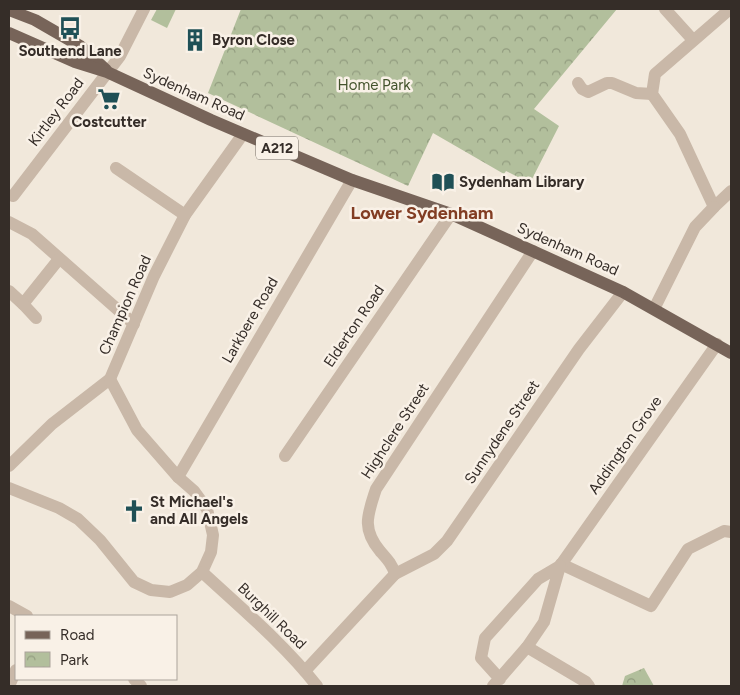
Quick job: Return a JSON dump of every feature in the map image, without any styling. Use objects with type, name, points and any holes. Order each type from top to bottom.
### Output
[{"type":"main road","name":"Sydenham Road","points":[[9,10],[35,20],[80,46],[107,72]]},
{"type":"main road","name":"Sydenham Road","points":[[9,32],[75,62],[107,72],[352,180],[451,214],[623,292],[731,353]]},
{"type":"street","name":"Kirtley Road","points":[[13,196],[120,56],[144,9]]},
{"type":"street","points":[[665,9],[693,40]]},
{"type":"street","points":[[714,207],[680,134],[652,94],[655,74],[730,9]]},
{"type":"street","points":[[578,83],[582,89],[588,92],[607,83],[612,83],[636,93],[652,94]]},
{"type":"street","name":"Champion Road","points":[[9,466],[52,424],[110,380],[154,276],[185,215],[244,134]]},
{"type":"street","points":[[116,168],[185,215]]},
{"type":"street","name":"Larkbere Road","points":[[178,477],[352,180]]},
{"type":"street","points":[[654,309],[695,228],[731,191]]},
{"type":"street","name":"Elderton Road","points":[[285,456],[451,214]]},
{"type":"street","points":[[9,222],[32,234],[134,324]]},
{"type":"street","name":"Highclere Street","points":[[395,574],[391,563],[371,539],[367,526],[367,515],[376,489],[533,251]]},
{"type":"street","points":[[23,304],[59,259]]},
{"type":"street","points":[[9,291],[36,318]]},
{"type":"street","name":"Sunnydene Street","points":[[395,574],[434,554],[447,541],[579,349],[623,292]]},
{"type":"street","name":"Addington Grove","points":[[561,565],[538,579],[485,638],[481,658],[496,683],[527,647],[544,622],[561,565],[717,344]]},
{"type":"street","points":[[9,488],[60,508],[78,519],[100,540],[134,582],[151,590],[170,592],[187,585],[202,572],[211,552],[213,535],[207,509],[194,491],[178,477],[137,430],[110,380]]},
{"type":"street","points":[[561,565],[651,606],[688,549],[724,531],[731,532]]},
{"type":"street","name":"Burghill Road","points":[[202,572],[269,634],[317,686]]},
{"type":"street","points":[[305,671],[395,574]]},
{"type":"street","points":[[9,606],[25,615]]},
{"type":"street","points":[[527,647],[586,682],[589,686]]},
{"type":"street","points":[[9,686],[15,672]]},
{"type":"green space","points":[[157,9],[176,9],[167,28],[151,20]]},
{"type":"green space","name":"Home Park","points":[[241,9],[617,9],[534,109],[559,126],[530,183],[506,171],[504,174],[433,133],[408,186],[208,93]]},
{"type":"green space","points":[[644,668],[654,686],[622,686],[625,676]]},
{"type":"place","name":"Southend Lane","points":[[70,28]]},
{"type":"place","name":"Byron Close","points":[[195,40]]},
{"type":"place","name":"Costcutter","points":[[109,99]]},
{"type":"place","name":"Sydenham Library","points":[[443,182]]},
{"type":"place","name":"St Michael's and All Angels","points":[[134,511]]},
{"type":"district","name":"Lower Sydenham","points":[[422,213]]}]
